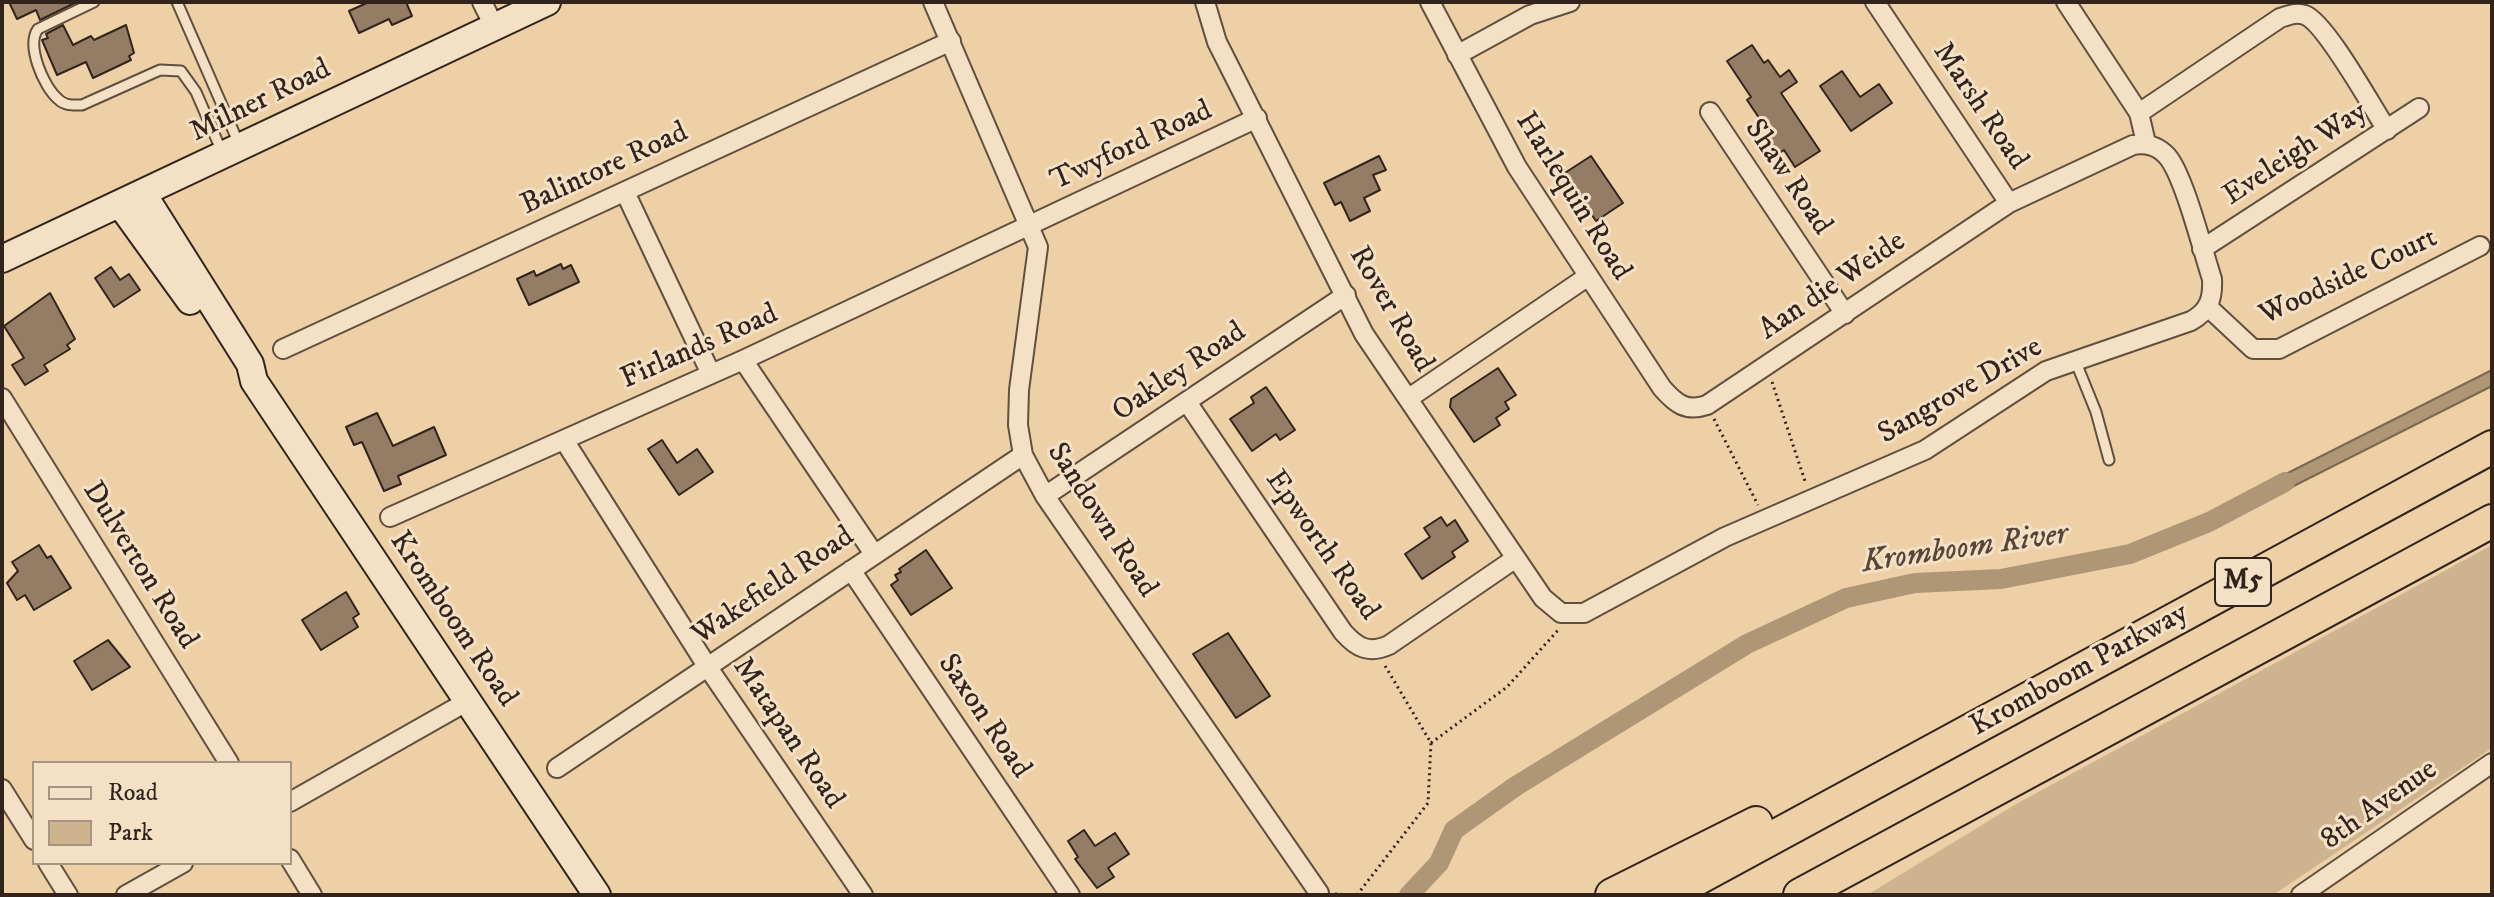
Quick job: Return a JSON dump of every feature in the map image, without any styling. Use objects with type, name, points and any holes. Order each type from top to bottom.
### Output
[{"type":"highway","name":"Kromboom Parkway","points":[[1667,895],[2492,447]]},
{"type":"highway","name":"Kromboom Parkway","points":[[1800,895],[2492,521]]},
{"type":"highway","points":[[1842,895],[2153,704]]},
{"type":"highway","points":[[1612,895],[1955,723],[1993,718]]},
{"type":"street","points":[[482,2],[494,26]]},
{"type":"street","name":"Milner Road","points":[[6,253],[132,199],[547,2]]},
{"type":"street","name":"Sandown Road","points":[[933,2],[1031,225],[1039,257],[1018,399],[1023,455],[1045,496],[1319,893]]},
{"type":"street","name":"Rover Road","points":[[1205,2],[1217,42],[1364,334],[1543,598],[1561,613],[1572,615]]},
{"type":"street","name":"Harlequin Road","points":[[1430,2],[1517,167],[1662,388],[1685,408]]},
{"type":"street","points":[[1457,55],[1530,15],[1570,2]]},
{"type":"street","name":"Marsh Road","points":[[1875,2],[2009,203]]},
{"type":"street","points":[[2066,2],[2139,113],[2146,143]]},
{"type":"street","points":[[2139,113],[2280,18],[2293,13],[2304,15],[2323,31],[2387,130]]},
{"type":"street","name":"Balintore Road","points":[[283,349],[951,41]]},
{"type":"street","name":"Eveleigh Way","points":[[2202,249],[2419,108]]},
{"type":"street","name":"Shaw Road","points":[[1710,112],[1845,314]]},
{"type":"street","name":"Twyford Road","points":[[1031,225],[1257,118]]},
{"type":"street","points":[[2009,203],[2121,148],[2146,143],[2167,156],[2174,167],[2212,279],[2213,294],[2208,307]]},
{"type":"street","points":[[625,192],[711,374]]},
{"type":"street","name":"Kromboom Road","points":[[132,199],[250,364],[254,381],[597,895]]},
{"type":"street","name":"Aan die Weide","points":[[1685,408],[1707,405],[2009,203]]},
{"type":"street","name":"Firlands Road","points":[[390,517],[743,360],[1031,225]]},
{"type":"street","name":"Woodside Court","points":[[2208,307],[2253,349],[2279,349],[2480,246]]},
{"type":"street","points":[[1409,398],[1587,277]]},
{"type":"street","name":"Oakley Road","points":[[1045,496],[1346,295]]},
{"type":"street","name":"Sangrove Drive","points":[[1572,615],[1596,608],[1725,537],[1925,450],[2030,379],[2075,360],[2191,321],[2208,307]]},
{"type":"street","points":[[743,360],[874,554]]},
{"type":"street","name":"Dulverton Road","points":[[2,398],[228,761]]},
{"type":"street","name":"Epworth Road","points":[[1187,402],[1343,632],[1364,649],[1377,650],[1516,558]]},
{"type":"street","name":"Matapan Road","points":[[564,440],[707,666],[863,895]]},
{"type":"street","name":"Wakefield Road","points":[[557,768],[1023,455]]},
{"type":"street","name":"Saxon Road","points":[[851,570],[1070,895]]},
{"type":"street","points":[[292,801],[468,701]]},
{"type":"street","name":"8th Avenue","points":[[2301,895],[2492,763]]},
{"type":"street","points":[[2,789],[32,837]]},
{"type":"street","points":[[292,862],[312,895]]},
{"type":"street","points":[[49,865],[68,895]]},
{"type":"street","points":[[126,895],[179,865]]},
{"type":"lane","points":[[94,2],[38,29],[32,37],[33,48],[50,89],[58,99],[69,106],[82,105],[160,70],[181,71],[232,151]]},
{"type":"lane","points":[[177,2],[232,151]]},
{"type":"lane","points":[[2075,360],[2096,412],[2109,460]]},
{"type":"path","points":[[1766,366],[1811,500]]},
{"type":"path","points":[[1707,405],[1765,520]]},
{"type":"path","points":[[1431,743],[1507,687],[1572,615]]},
{"type":"path","points":[[1357,895],[1428,803],[1431,743],[1377,650]]},
{"type":"green space","points":[[2492,545],[2492,748],[2273,895],[1867,895],[2018,803]]},
{"type":"shaded area","points":[[2492,370],[2492,386],[2264,501],[2258,488]]},
{"type":"building","points":[[9,2],[77,2],[40,20],[36,10],[17,19]]},
{"type":"building","points":[[369,2],[406,2],[412,16],[392,25],[389,19],[359,33],[349,11]]},
{"type":"building","points":[[63,25],[73,45],[91,36],[94,40],[126,25],[134,53],[129,56],[131,60],[93,78],[86,62],[57,75],[42,40],[48,38],[46,34]]},
{"type":"building","points":[[1752,45],[1764,63],[1768,60],[1780,77],[1789,70],[1797,82],[1781,93],[1820,151],[1795,167],[1784,150],[1778,154],[1769,139],[1772,137],[1747,100],[1751,97],[1727,61]]},
{"type":"building","points":[[1842,71],[1860,97],[1879,84],[1892,103],[1851,131],[1820,86]]},
{"type":"building","points":[[1379,156],[1386,170],[1373,175],[1380,190],[1364,198],[1370,211],[1350,221],[1341,202],[1335,205],[1324,183]]},
{"type":"building","points":[[1591,156],[1623,203],[1596,221],[1586,206],[1579,211],[1557,178]]},
{"type":"building","points":[[561,264],[563,269],[571,265],[579,282],[529,305],[517,279],[534,271],[536,276]]},
{"type":"building","points":[[111,267],[120,280],[129,274],[140,290],[114,307],[95,278]]},
{"type":"building","points":[[50,293],[75,339],[67,345],[70,349],[44,365],[48,371],[25,385],[12,365],[24,358],[4,326]]},
{"type":"building","points":[[1498,368],[1516,395],[1505,402],[1509,409],[1496,418],[1500,425],[1474,442],[1450,407],[1451,399]]},
{"type":"building","points":[[1266,387],[1295,430],[1280,440],[1276,434],[1252,451],[1230,419],[1254,403],[1251,397]]},
{"type":"building","points":[[377,413],[393,446],[434,427],[446,455],[398,476],[401,484],[384,491],[362,442],[354,445],[346,427]]},
{"type":"building","points":[[662,440],[677,463],[697,449],[713,472],[679,495],[648,449]]},
{"type":"building","points":[[1441,517],[1447,526],[1455,520],[1468,541],[1452,552],[1455,557],[1422,579],[1405,554],[1430,537],[1424,528]]},
{"type":"building","points":[[39,545],[47,558],[51,556],[71,588],[34,610],[25,595],[17,600],[7,583],[18,571],[12,562]]},
{"type":"building","points":[[926,550],[952,588],[911,615],[891,585],[898,580],[895,575],[901,572],[899,569]]},
{"type":"building","points":[[346,592],[359,614],[353,618],[358,627],[321,650],[302,620]]},
{"type":"building","points":[[1228,633],[1270,696],[1236,718],[1193,654]]},
{"type":"building","points":[[108,640],[130,667],[92,690],[74,661]]},
{"type":"building","points":[[1084,830],[1095,846],[1115,833],[1129,854],[1108,868],[1114,877],[1097,888],[1075,859],[1078,857],[1068,841]]},
{"type":"waterway","name":"Kromboom River","points":[[1409,895],[1439,863],[1454,830],[1516,786],[1747,644],[1846,598],[1915,583],[2001,579],[2130,554],[2209,522],[2285,482]]}]
